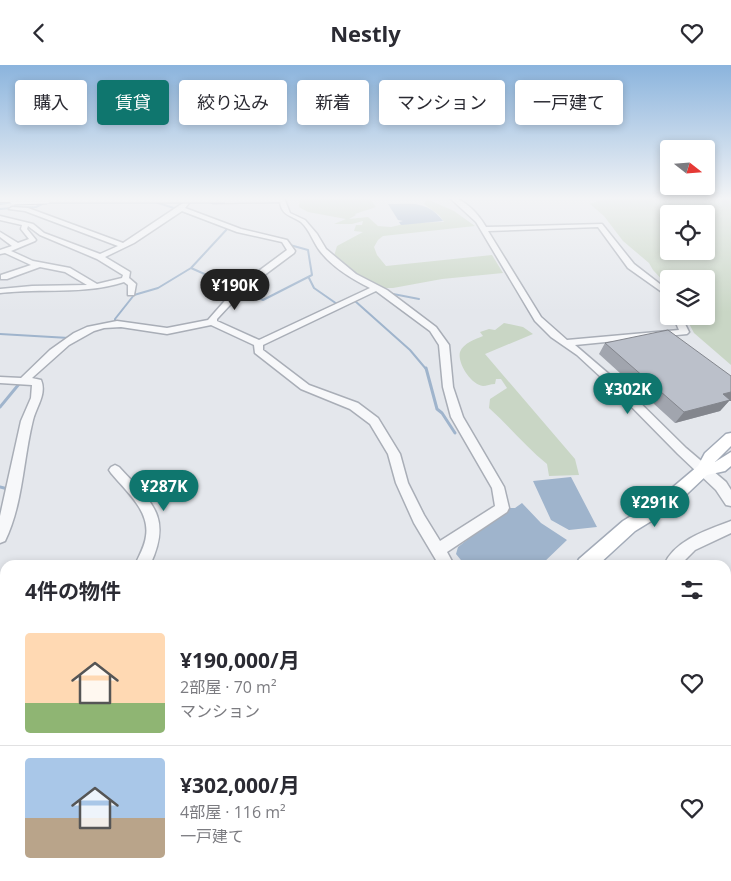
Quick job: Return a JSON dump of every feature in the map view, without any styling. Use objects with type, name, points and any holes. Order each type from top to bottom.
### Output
[{"type":"main road","points":[[591,560],[629,526],[665,504],[703,470],[710,457],[731,438]]},
{"type":"main road","points":[[703,470],[720,467],[731,458]]},
{"type":"street","points":[[2,236],[14,244]]},
{"type":"street","points":[[2,250],[14,244],[33,240],[30,236]]},
{"type":"street","points":[[47,236],[100,257],[127,274],[125,279]]},
{"type":"street","points":[[98,236],[124,246]]},
{"type":"street","points":[[100,257],[124,246],[139,236]]},
{"type":"street","points":[[212,322],[213,318],[240,289],[290,251],[284,241],[262,236]]},
{"type":"street","points":[[316,236],[323,250],[353,275],[377,288],[426,322],[444,345],[448,387],[458,417],[498,487],[502,508],[437,551]]},
{"type":"street","points":[[487,236],[538,319],[620,389],[721,486],[731,501]]},
{"type":"street","points":[[609,236],[632,266],[660,288]]},
{"type":"street","points":[[2,250],[38,265],[67,270],[96,287]]},
{"type":"street","points":[[4,277],[38,265]]},
{"type":"street","points":[[0,291],[28,288],[96,287],[125,279]]},
{"type":"street","points":[[125,279],[132,284],[132,293]]},
{"type":"street","points":[[24,381],[69,340],[96,328],[118,323],[162,331],[194,327],[212,322],[259,343],[377,288]]},
{"type":"street","points":[[566,343],[684,332],[681,325]]},
{"type":"street","points":[[259,343],[258,351],[305,387],[354,406],[374,421],[394,454],[402,483],[419,519],[443,560]]},
{"type":"street","points":[[0,380],[37,382],[39,393],[28,418],[9,514],[0,537]]},
{"type":"street","points":[[115,470],[148,509],[155,527],[152,544],[144,560]]},
{"type":"street","points":[[679,560],[695,541],[731,527]]},
{"type":"green space","points":[[355,236],[383,236],[374,247],[377,255],[386,266],[492,255],[503,273],[442,279],[393,288],[383,288],[355,275],[334,256],[337,246]]},
{"type":"green space","points":[[619,236],[660,236],[660,260],[715,260],[715,236],[731,236],[731,365],[694,333],[690,325],[715,325],[715,270],[660,270],[660,277],[649,263]]},
{"type":"green space","points":[[504,323],[523,327],[533,334],[485,354],[575,459],[579,475],[549,476],[547,464],[489,408],[490,399],[507,388],[501,379],[496,379],[495,384],[478,385],[470,378],[463,367],[460,352],[464,346],[483,336],[480,332],[489,329],[495,330]]},
{"type":"water","points":[[571,477],[597,527],[569,530],[551,520],[533,481]]},
{"type":"water","points":[[522,503],[541,523],[567,540],[546,560],[461,560],[456,554],[458,547],[508,508],[515,508]]},
{"type":"building","points":[[668,330],[731,376],[731,392],[723,394],[730,400],[684,412],[605,343]]},
{"type":"waterway","points":[[191,268],[221,236]]},
{"type":"waterway","points":[[191,268],[263,300],[312,275],[308,250],[290,245]]},
{"type":"waterway","points":[[115,322],[115,319],[134,295],[158,288],[191,268]]},
{"type":"waterway","points":[[309,278],[314,288],[337,304],[339,303]]},
{"type":"waterway","points":[[232,302],[246,293]]},
{"type":"waterway","points":[[388,293],[419,299]]},
{"type":"waterway","points":[[355,301],[410,350],[426,369]]},
{"type":"waterway","points":[[0,334],[69,338]]},
{"type":"waterway","points":[[426,368],[437,409],[442,413],[455,433]]},
{"type":"waterway","points":[[0,407],[19,384]]},
{"type":"waterway","points":[[0,487],[8,489]]}]
